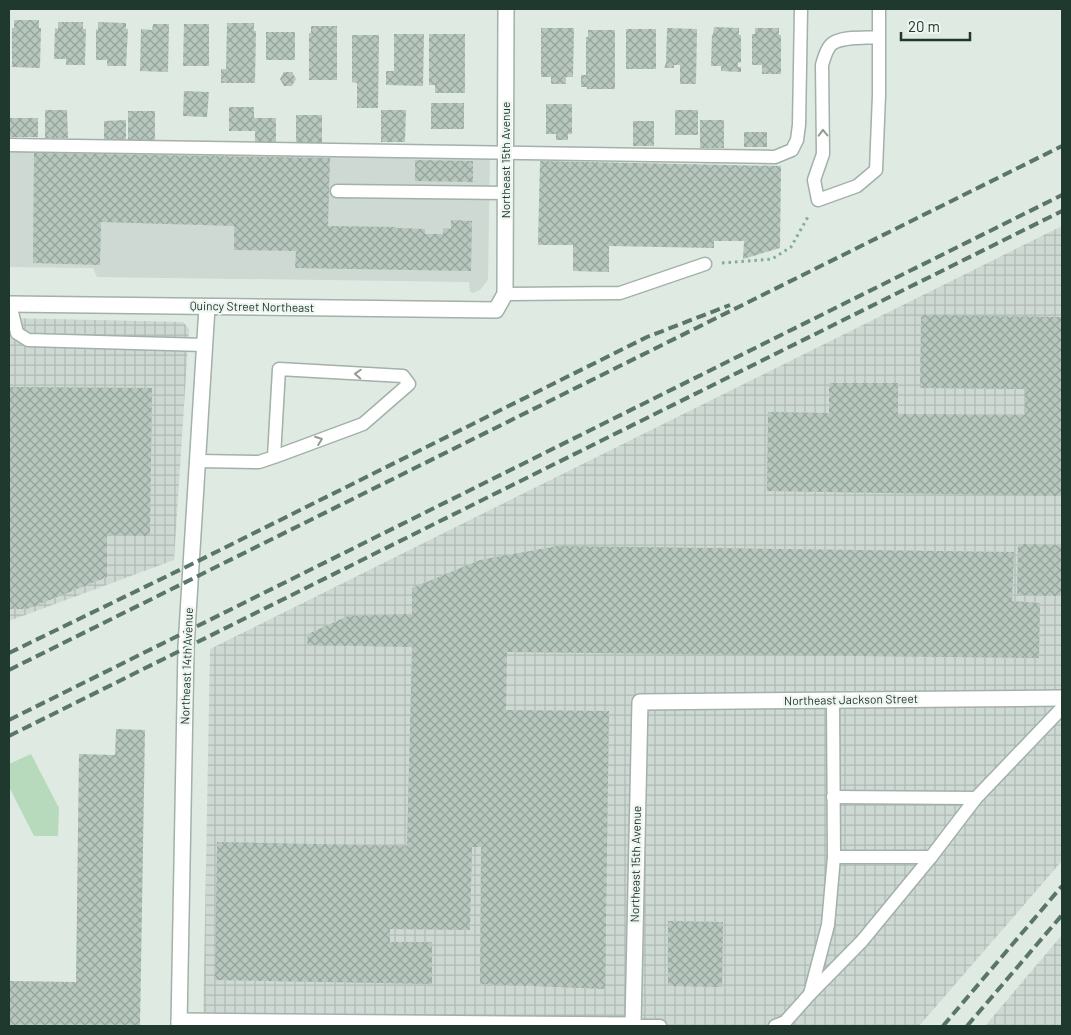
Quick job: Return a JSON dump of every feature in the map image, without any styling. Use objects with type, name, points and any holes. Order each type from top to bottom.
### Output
[{"type":"street","name":"Northeast 15th Avenue","points":[[496,310],[505,294],[506,9]]},
{"type":"street","name":"Quincy Street Northeast","points":[[9,304],[496,310]]},
{"type":"street","name":"Northeast 14th Avenue","points":[[179,1024],[186,647],[207,307]]},
{"type":"street","name":"Northeast Jackson Street","points":[[640,702],[1062,698]]},
{"type":"street","name":"Northeast 15th Avenue","points":[[633,1026],[640,702]]},
{"type":"street","points":[[179,1024],[633,1026]]},
{"type":"lane","points":[[9,145],[775,157],[792,150],[797,140],[799,124],[801,9]]},
{"type":"lane","points":[[878,37],[832,43],[826,52],[822,65],[823,154],[814,180],[818,200],[857,186],[876,170],[879,95],[879,9]]},
{"type":"lane","points":[[337,191],[506,193]]},
{"type":"lane","points":[[505,294],[620,292],[705,264]]},
{"type":"lane","points":[[9,304],[17,333],[28,340],[204,345]]},
{"type":"lane","points":[[198,461],[259,462],[274,457],[363,424],[409,384],[403,376],[279,369],[274,457]]},
{"type":"lane","points":[[810,994],[828,925],[834,857],[833,700]]},
{"type":"lane","points":[[775,1026],[784,1022],[862,941],[931,857],[976,798],[1062,708]]},
{"type":"lane","points":[[833,797],[976,798]]},
{"type":"lane","points":[[834,857],[931,857]]},
{"type":"lane","points":[[633,1026],[660,1026]]},
{"type":"path","points":[[705,264],[772,259],[791,247],[818,200]]},
{"type":"shaded area","points":[[9,148],[490,156],[488,280],[480,290],[473,293],[470,292],[469,282],[97,277],[93,268],[9,267]]},
{"type":"shaded area","points":[[1062,226],[1062,861],[919,1026],[203,1026],[210,649]]},
{"type":"shaded area","points":[[9,318],[183,322],[189,329],[174,560],[9,621]]},
{"type":"shaded area","points":[[1062,935],[1062,1026],[985,1026]]},
{"type":"green space","points":[[31,754],[59,808],[58,836],[34,836],[9,787],[9,764]]},
{"type":"building","points":[[14,20],[39,20],[39,28],[41,28],[40,68],[12,67],[12,28],[14,28]]},
{"type":"building","points":[[58,22],[83,22],[83,29],[86,29],[85,65],[66,65],[66,59],[54,59],[55,28],[58,29]]},
{"type":"building","points":[[98,22],[126,23],[126,29],[128,29],[126,66],[107,66],[107,60],[96,60],[96,29],[98,30]]},
{"type":"building","points":[[227,23],[254,23],[254,31],[256,31],[255,83],[221,83],[221,69],[226,69]]},
{"type":"building","points":[[153,24],[169,24],[168,72],[140,71],[141,29],[152,30]]},
{"type":"building","points":[[184,24],[209,24],[209,66],[183,66]]},
{"type":"building","points":[[311,26],[337,26],[337,80],[309,80],[309,33],[311,33]]},
{"type":"building","points":[[714,27],[739,28],[739,35],[741,35],[741,63],[738,62],[738,67],[741,67],[741,72],[721,71],[721,66],[711,66]]},
{"type":"building","points":[[541,28],[574,28],[573,77],[566,77],[566,84],[551,84],[551,77],[541,77]]},
{"type":"building","points":[[667,28],[697,29],[696,84],[680,84],[680,65],[674,65],[674,68],[664,68],[666,63]]},
{"type":"building","points":[[755,28],[779,28],[779,35],[781,35],[781,74],[762,74],[762,65],[752,65],[752,34],[755,34]]},
{"type":"building","points":[[626,29],[656,29],[656,69],[626,69]]},
{"type":"building","points":[[588,30],[615,30],[615,89],[587,89],[587,87],[581,87],[581,75],[586,75],[586,37],[588,37]]},
{"type":"building","points":[[266,32],[295,32],[295,60],[266,60]]},
{"type":"building","points":[[394,34],[424,34],[423,86],[386,85],[386,71],[394,71]]},
{"type":"building","points":[[429,34],[465,34],[465,93],[435,93],[435,85],[429,85]]},
{"type":"building","points":[[352,35],[379,35],[378,108],[357,108],[357,83],[352,82]]},
{"type":"building","points":[[284,72],[292,72],[296,79],[292,86],[284,86],[280,79]]},
{"type":"building","points":[[184,91],[209,92],[207,117],[183,116]]},
{"type":"building","points":[[431,103],[464,103],[464,129],[431,129]]},
{"type":"building","points":[[546,104],[572,104],[572,134],[568,134],[568,140],[556,140],[556,134],[546,134]]},
{"type":"building","points":[[229,107],[254,107],[254,118],[276,118],[276,143],[255,143],[255,131],[229,131]]},
{"type":"building","points":[[45,110],[67,110],[68,138],[45,138]]},
{"type":"building","points":[[381,110],[406,110],[405,142],[381,142]]},
{"type":"building","points":[[675,110],[698,110],[698,135],[675,135]]},
{"type":"building","points":[[128,111],[155,111],[155,141],[128,140]]},
{"type":"building","points":[[296,115],[322,115],[322,143],[296,143]]},
{"type":"building","points":[[9,118],[38,118],[38,137],[9,137]]},
{"type":"building","points":[[126,120],[126,141],[104,141],[104,121]]},
{"type":"building","points":[[700,120],[724,120],[724,148],[700,148]]},
{"type":"building","points":[[633,121],[654,121],[654,146],[633,146]]},
{"type":"building","points":[[744,132],[767,132],[767,147],[744,147]]},
{"type":"building","points":[[34,153],[330,158],[328,226],[425,229],[425,234],[443,234],[443,228],[451,229],[451,220],[472,221],[471,271],[295,268],[296,251],[234,250],[234,226],[101,222],[100,265],[33,263]]},
{"type":"building","points":[[415,160],[473,161],[473,182],[415,181]]},
{"type":"building","points":[[540,161],[781,166],[780,248],[743,259],[744,241],[714,241],[714,248],[609,246],[609,272],[573,271],[573,245],[538,245]]},
{"type":"building","points":[[921,315],[1062,317],[1062,496],[767,491],[768,412],[829,413],[829,383],[898,383],[898,414],[1025,415],[1025,389],[920,388]]},
{"type":"building","points":[[9,387],[152,388],[150,536],[107,535],[107,577],[27,609],[9,609]]},
{"type":"building","points":[[1018,544],[1062,545],[1062,596],[1017,595]]},
{"type":"building","points":[[558,546],[1014,552],[1012,601],[1040,603],[1039,658],[507,652],[506,710],[609,711],[605,989],[480,984],[481,847],[472,847],[470,930],[390,929],[390,942],[432,942],[432,984],[215,980],[217,842],[407,846],[412,647],[307,645],[308,634],[348,616],[412,614],[412,588],[480,560]]},
{"type":"building","points":[[116,729],[145,730],[140,1026],[9,1026],[9,981],[76,982],[79,754],[115,755]]},
{"type":"building","points":[[668,921],[723,922],[722,987],[668,986]]},
{"type":"railway","points":[[9,670],[1062,146]]},
{"type":"railway","points":[[9,720],[1062,195]]},
{"type":"railway","points":[[9,736],[1062,211]]},
{"type":"railway","points":[[9,653],[647,337],[730,305]]},
{"type":"railway","points":[[943,1026],[1062,886]]},
{"type":"railway","points":[[967,1026],[1062,915]]}]
